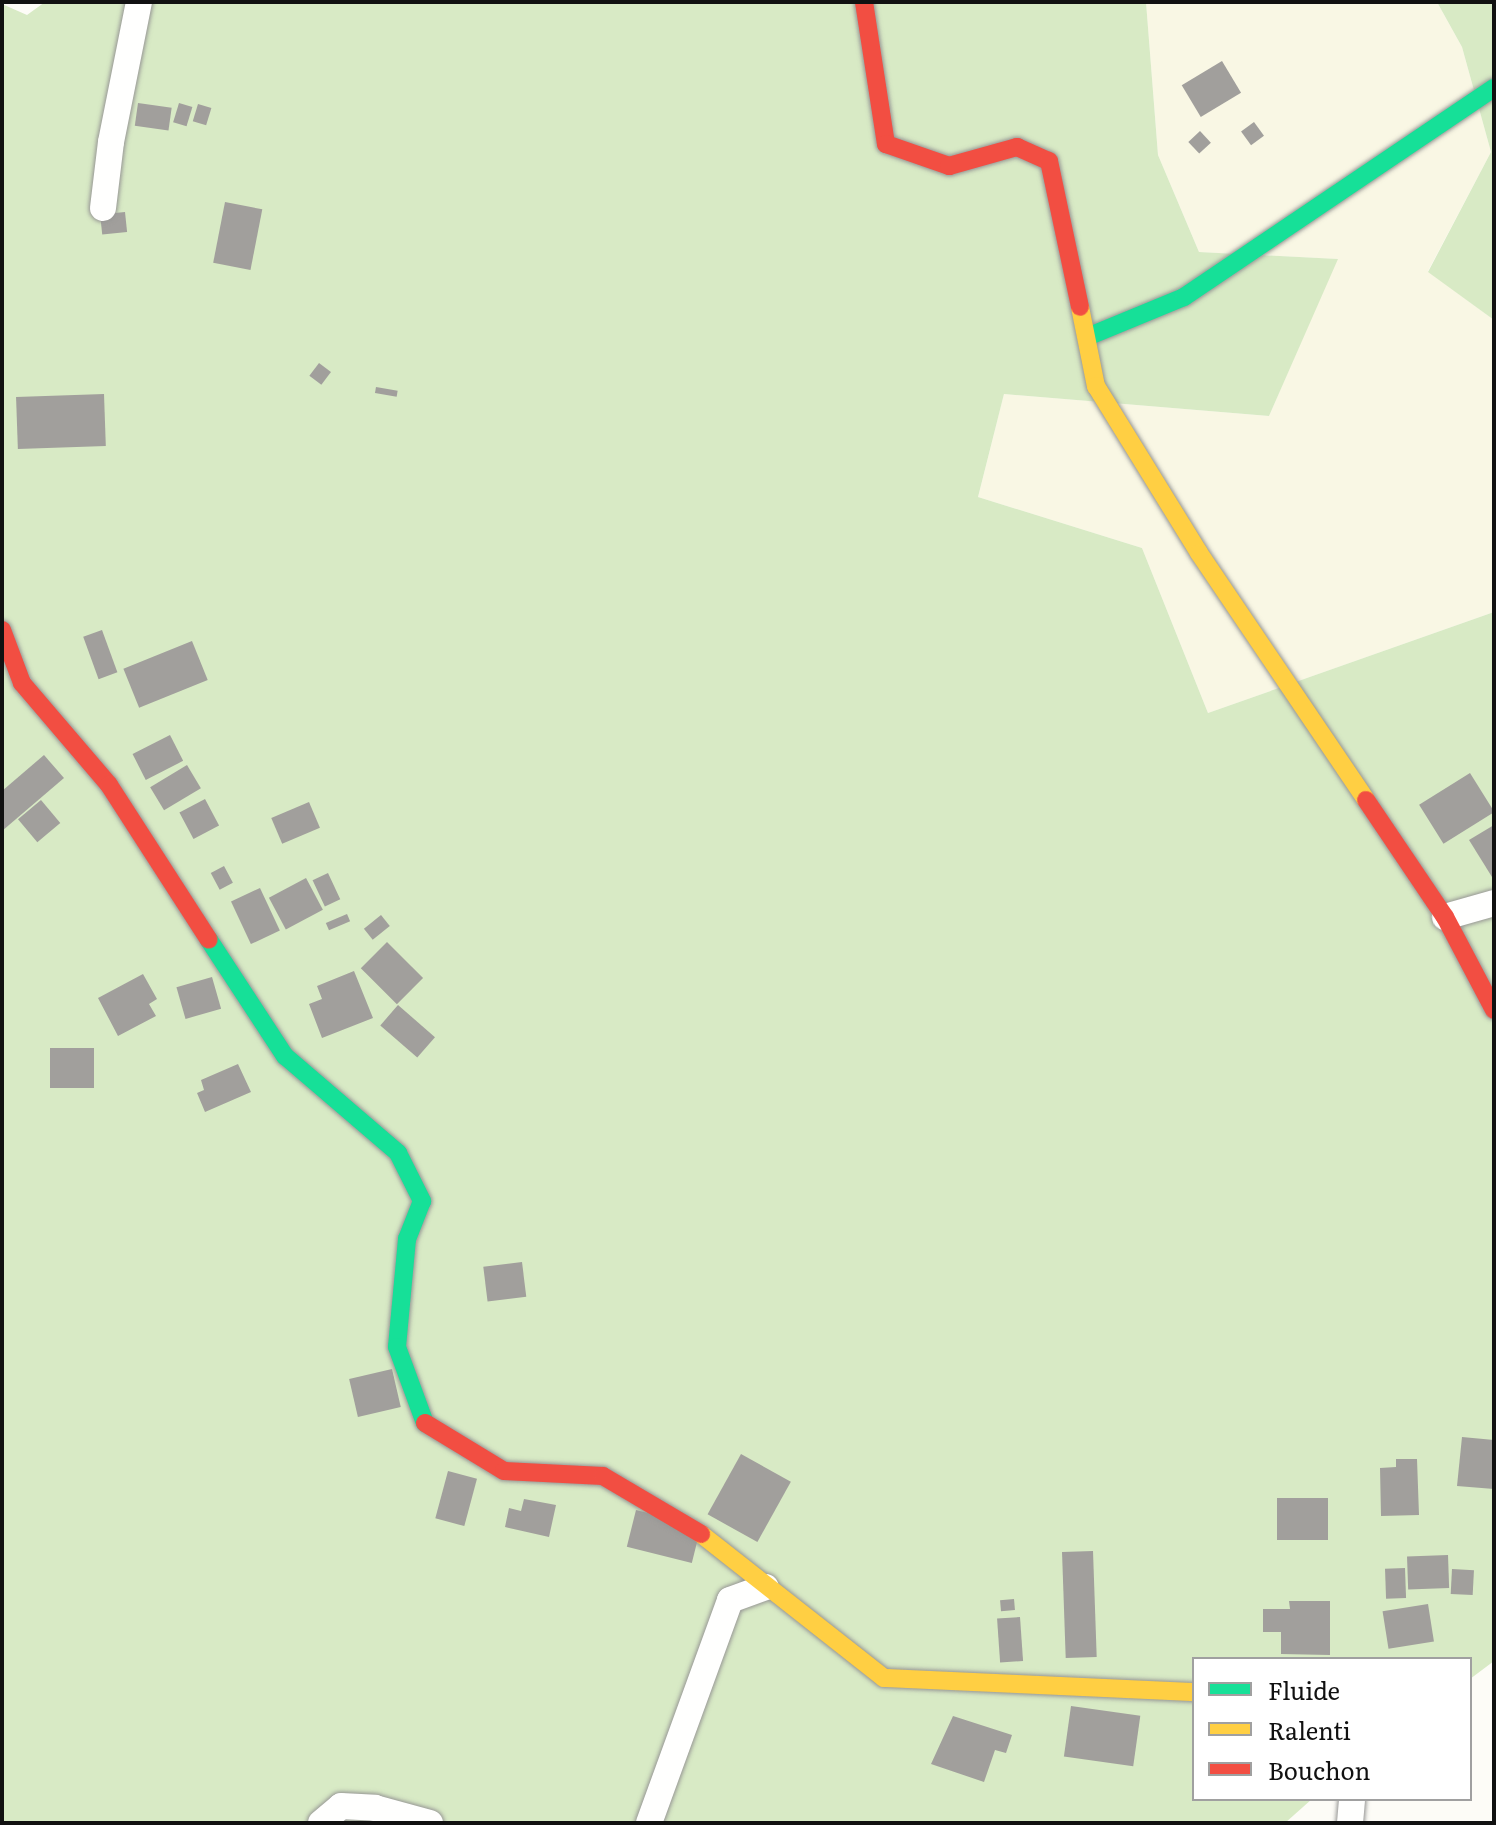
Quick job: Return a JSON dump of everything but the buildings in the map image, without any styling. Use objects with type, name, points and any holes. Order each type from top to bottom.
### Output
[{"type":"street","points":[[103,208],[111,142],[139,2]]},
{"type":"street","points":[[864,2],[886,144],[949,166],[1017,147],[1049,161],[1096,386],[1199,553],[1445,917],[1494,1010]]},
{"type":"street","points":[[1087,337],[1184,297],[1494,88]]},
{"type":"street","points":[[2,630],[22,683],[109,785],[285,1056],[398,1153],[422,1201],[407,1239],[397,1347],[423,1422],[504,1471],[603,1476],[683,1519],[884,1678],[1192,1692]]},
{"type":"street","points":[[1445,917],[1494,903]]},
{"type":"street","points":[[649,1823],[730,1600],[766,1587]]},
{"type":"street","points":[[1350,1823],[1352,1801]]},
{"type":"street","points":[[321,1823],[341,1806],[375,1808],[430,1823]]},
{"type":"shaded area","points":[[1146,2],[1437,2],[1462,47],[1491,152],[1428,271],[1494,320],[1494,612],[1208,713],[1142,548],[978,497],[1004,394],[1269,416],[1337,259],[1199,252],[1158,155]]},
{"type":"green space","points":[[45,2],[1146,2],[1158,155],[1199,252],[1338,259],[1269,416],[1004,394],[978,497],[1142,548],[1208,713],[1494,612],[1494,1661],[1472,1678],[1472,1657],[1192,1657],[1192,1801],[1310,1801],[1285,1823],[2,1823],[2,4],[27,15]]},
{"type":"green space","points":[[1437,2],[1494,2],[1494,320],[1428,272],[1491,152],[1462,47]]},
{"type":"traffic: fast","points":[[1087,337],[1184,297],[1494,88]]},
{"type":"traffic: fast","points":[[209,940],[285,1056],[398,1153],[422,1201],[407,1239],[397,1347],[425,1423]]},
{"type":"traffic: slow","points":[[1080,307],[1096,386],[1199,553],[1366,800]]},
{"type":"traffic: slow","points":[[701,1534],[884,1678],[1192,1692]]},
{"type":"traffic: jam","points":[[864,2],[886,144],[949,166],[1017,147],[1049,161],[1080,307]]},
{"type":"traffic: jam","points":[[2,630],[22,683],[109,785],[209,940]]},
{"type":"traffic: jam","points":[[1366,800],[1445,917],[1494,1010]]},
{"type":"traffic: jam","points":[[425,1423],[504,1471],[603,1476],[701,1534]]}]
